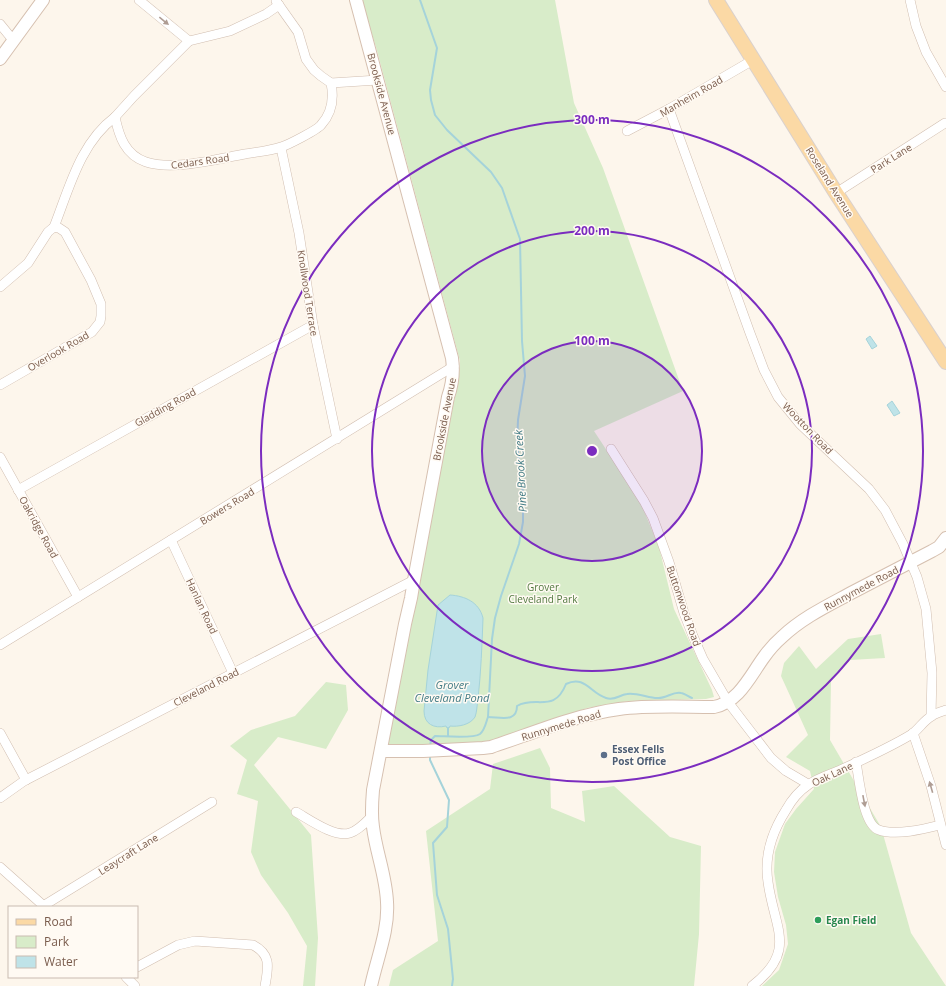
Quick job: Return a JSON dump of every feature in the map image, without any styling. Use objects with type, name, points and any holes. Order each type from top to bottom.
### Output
[{"type":"main road","name":"Roseland Avenue","points":[[716,0],[836,193],[946,362]]},
{"type":"street","points":[[0,59],[43,0]]},
{"type":"street","points":[[139,0],[189,41]]},
{"type":"street","name":"Brookside Avenue","points":[[356,0],[428,264],[454,366],[453,380],[448,397],[414,580],[412,598],[405,624],[381,750]]},
{"type":"street","points":[[910,0],[916,26],[926,52],[946,87]]},
{"type":"street","points":[[0,287],[28,262],[48,232],[54,227],[80,159],[95,137],[107,123],[115,117],[189,41],[230,31],[266,14],[277,2],[298,32],[306,59],[314,70],[331,83],[378,80]]},
{"type":"street","points":[[0,24],[13,40]]},
{"type":"street","name":"Manheim Road","points":[[627,131],[669,109],[753,60]]},
{"type":"street","name":"Cedars Road","points":[[115,117],[123,145],[145,162],[165,166],[190,163],[281,148],[320,126],[330,112],[333,96],[331,83]]},
{"type":"street","name":"Wootton Road","points":[[669,109],[764,370],[778,397],[800,424],[869,489],[885,510],[911,562],[926,609],[932,673],[931,716]]},
{"type":"street","points":[[946,114],[944,119],[946,124]]},
{"type":"street","name":"Park Lane","points":[[836,193],[946,124]]},
{"type":"street","name":"Knollwood Terrace","points":[[281,148],[299,233],[313,324],[337,439]]},
{"type":"street","name":"Overlook Road","points":[[0,385],[92,332],[100,322],[101,304],[91,280],[65,232],[54,227]]},
{"type":"street","name":"Gladding Road","points":[[18,490],[313,324]]},
{"type":"street","name":"Bowers Road","points":[[0,645],[454,366]]},
{"type":"street","name":"Buttonwood Road","points":[[611,450],[644,500],[653,518],[693,636],[703,659],[728,702],[771,758],[786,771],[808,784]]},
{"type":"street","name":"Oakridge Road","points":[[0,457],[78,597]]},
{"type":"street","name":"Hanlan Road","points":[[171,540],[232,673]]},
{"type":"street","name":"Runnymede Road","points":[[381,750],[423,751],[491,747],[577,718],[614,710],[634,708],[714,707],[728,702],[744,686],[773,646],[791,629],[821,609],[944,544]]},
{"type":"street","name":"Cleveland Road","points":[[0,798],[26,780],[414,580]]},
{"type":"street","name":"Oak Lane","points":[[752,986],[769,970],[776,960],[780,949],[779,926],[768,882],[767,859],[774,833],[786,809],[808,784],[913,733],[931,716],[946,710]]},
{"type":"street","points":[[0,733],[26,780]]},
{"type":"street","points":[[913,733],[932,786],[940,825],[946,845]]},
{"type":"street","points":[[372,986],[386,928],[387,915],[386,888],[372,825],[373,790],[381,750]]},
{"type":"street","points":[[856,762],[867,815],[874,826],[879,830],[908,832],[940,825]]},
{"type":"street","name":"Leaycraft Lane","points":[[44,906],[212,802]]},
{"type":"street","points":[[296,812],[339,834],[350,833],[359,828],[372,816]]},
{"type":"street","points":[[0,867],[44,906]]},
{"type":"street","points":[[138,966],[178,945],[195,941],[253,946],[259,948],[267,959],[265,986]]},
{"type":"street","points":[[127,978],[135,986]]},
{"type":"green space","name":"Grover Cleveland Park","points":[[361,0],[555,0],[574,103],[603,168],[683,391],[594,431],[640,501],[659,547],[674,609],[714,697],[706,699],[629,701],[587,708],[490,742],[463,745],[437,744],[387,747],[459,375],[460,361],[376,47]]},
{"type":"green space","points":[[881,634],[885,658],[850,660],[831,681],[830,740],[881,827],[911,933],[946,986],[762,986],[779,970],[788,944],[786,925],[778,897],[774,872],[775,852],[785,824],[814,789],[810,771],[786,757],[808,735],[781,676],[784,663],[799,646],[816,669],[848,639]]},
{"type":"green space","points":[[326,682],[346,685],[348,710],[326,749],[278,737],[254,765],[311,835],[318,938],[315,986],[303,986],[307,946],[288,913],[261,875],[251,852],[258,801],[237,794],[247,760],[230,746],[251,730],[295,716]]},
{"type":"green space","points":[[540,748],[550,768],[551,808],[585,822],[582,791],[614,786],[670,837],[701,846],[699,934],[694,986],[389,986],[393,970],[438,941],[426,831],[490,789],[493,764]]},
{"type":"water","points":[[870,336],[877,346],[872,349],[866,339]]},
{"type":"water","points":[[892,401],[900,413],[894,416],[887,405]]},
{"type":"water","name":"Grover Cleveland Pond","points":[[450,595],[466,598],[471,601],[481,612],[483,618],[480,679],[476,715],[473,720],[467,724],[450,726],[447,728],[446,726],[438,727],[430,724],[424,716],[424,711],[428,670],[438,605]]},
{"type":"waterway","name":"Pine Brook Creek","points":[[420,0],[437,48],[430,90],[435,115],[447,130],[491,172],[502,188],[520,239],[522,341],[525,376],[518,420],[517,444],[523,494],[523,522],[519,544],[495,618],[492,639],[488,717],[480,734],[465,737],[435,736],[431,740],[430,747]]},
{"type":"waterway","points":[[488,717],[511,717],[514,715],[517,706],[524,703],[544,702],[556,699],[566,684],[573,682],[583,683],[600,696],[609,699],[630,694],[660,698],[675,693],[684,694],[692,698]]},
{"type":"waterway","points":[[448,728],[448,736]]},
{"type":"waterway","name":"Pine Brook Creek","points":[[430,756],[430,760],[449,800],[447,827],[433,843],[437,895],[448,929],[453,979],[452,986]]},
{"type":"place","name":"Essex Fells Post Office","points":[[604,755]]},
{"type":"place","name":"Egan Field","points":[[818,920]]}]
